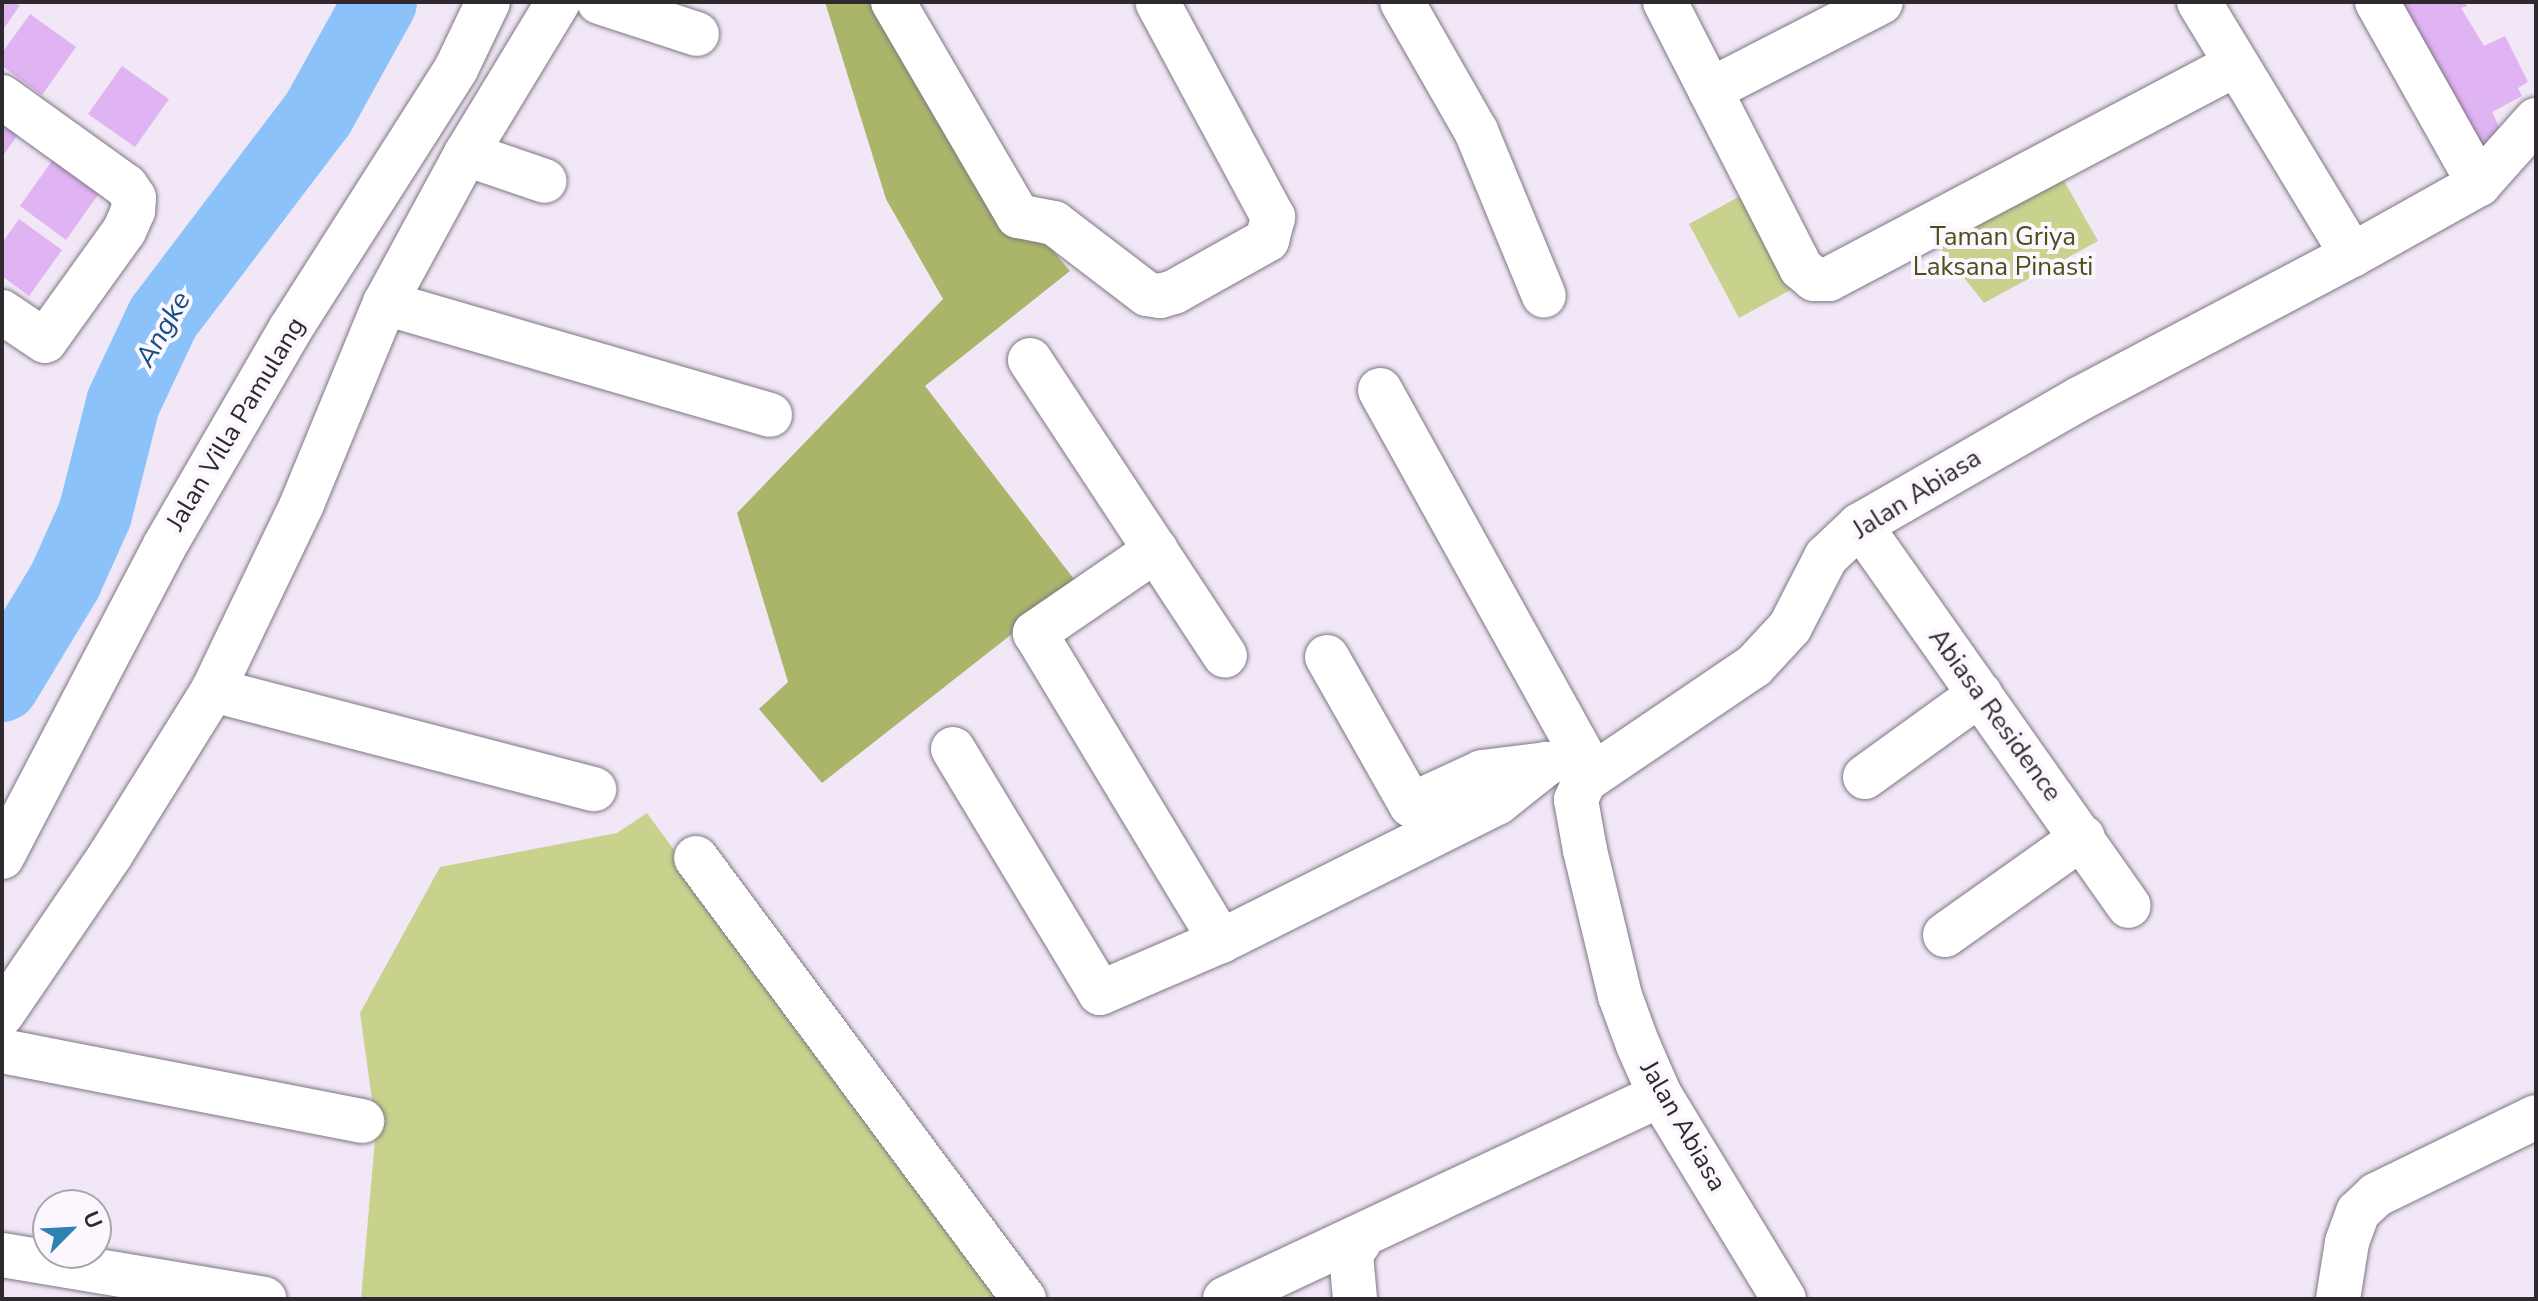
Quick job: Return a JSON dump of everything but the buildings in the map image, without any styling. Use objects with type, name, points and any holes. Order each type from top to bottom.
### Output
[{"type":"street","name":"Jalan Villa Pamulang","points":[[2,857],[164,547],[291,328],[456,69],[488,2]]},
{"type":"street","points":[[2,1014],[111,854],[213,690],[302,504],[385,303],[466,154],[558,2]]},
{"type":"street","points":[[599,2],[697,34]]},
{"type":"street","points":[[893,2],[1018,216],[1054,223],[1147,294],[1160,296],[1267,240],[1273,217],[1157,2]]},
{"type":"street","points":[[1402,2],[1476,131],[1544,296]]},
{"type":"street","points":[[1665,2],[1801,268],[1814,279],[1829,279],[2236,64]]},
{"type":"street","points":[[1710,90],[1881,2]]},
{"type":"street","points":[[2199,2],[2352,255]]},
{"type":"street","points":[[2377,2],[2479,184]]},
{"type":"street","points":[[2,97],[126,186],[134,198],[133,211],[124,231],[45,341],[2,312]]},
{"type":"street","name":"Jalan Abiasa","points":[[1784,1299],[1660,1095],[1620,996],[1585,850],[1576,800],[1579,790],[1592,773],[1754,666],[1790,627],[1826,557],[1860,525],[2079,399],[2352,255],[2479,184],[2536,120]]},
{"type":"street","points":[[466,154],[545,181]]},
{"type":"street","points":[[385,303],[770,415]]},
{"type":"street","points":[[1030,360],[1225,656]]},
{"type":"street","points":[[1380,390],[1592,773]]},
{"type":"street","name":"Abiasa Residence","points":[[1860,525],[2129,906]]},
{"type":"street","points":[[1156,550],[1035,633],[1221,941]]},
{"type":"street","points":[[1327,657],[1411,805],[1482,772],[1546,764],[1592,773]]},
{"type":"street","points":[[213,690],[594,789]]},
{"type":"street","points":[[1865,777],[1980,694]]},
{"type":"street","points":[[953,749],[1100,993],[1221,941],[1497,803],[1546,764]]},
{"type":"street","points":[[1945,935],[2083,837]]},
{"type":"street","points":[[696,858],[1024,1299]]},
{"type":"street","points":[[2,1051],[362,1121]]},
{"type":"street","points":[[1225,1299],[1660,1095]]},
{"type":"street","points":[[2338,1299],[2347,1242],[2358,1212],[2376,1195],[2536,1117]]},
{"type":"street","points":[[1349,1297],[1351,1254],[1364,1235]]},
{"type":"street","points":[[2347,1242],[2373,1299]]},
{"type":"street","points":[[2,1255],[264,1299]]},
{"type":"green space","points":[[825,2],[889,2],[971,153],[1070,271],[925,386],[1077,583],[822,783],[759,709],[788,682],[737,513],[943,299],[886,199]]},
{"type":"green space","name":"Taman Griya Laksana Pinasti","points":[[2063,179],[2098,241],[1984,303],[1939,246]]},
{"type":"green space","points":[[1744,194],[1794,288],[1739,318],[1689,224]]},
{"type":"green space","points":[[647,813],[1003,1299],[361,1299],[376,1128],[360,1013],[440,867],[617,833]]},
{"type":"waterway","name":"Angke","points":[[2,685],[65,581],[95,514],[123,403],[163,318],[318,114],[380,2]]}]
